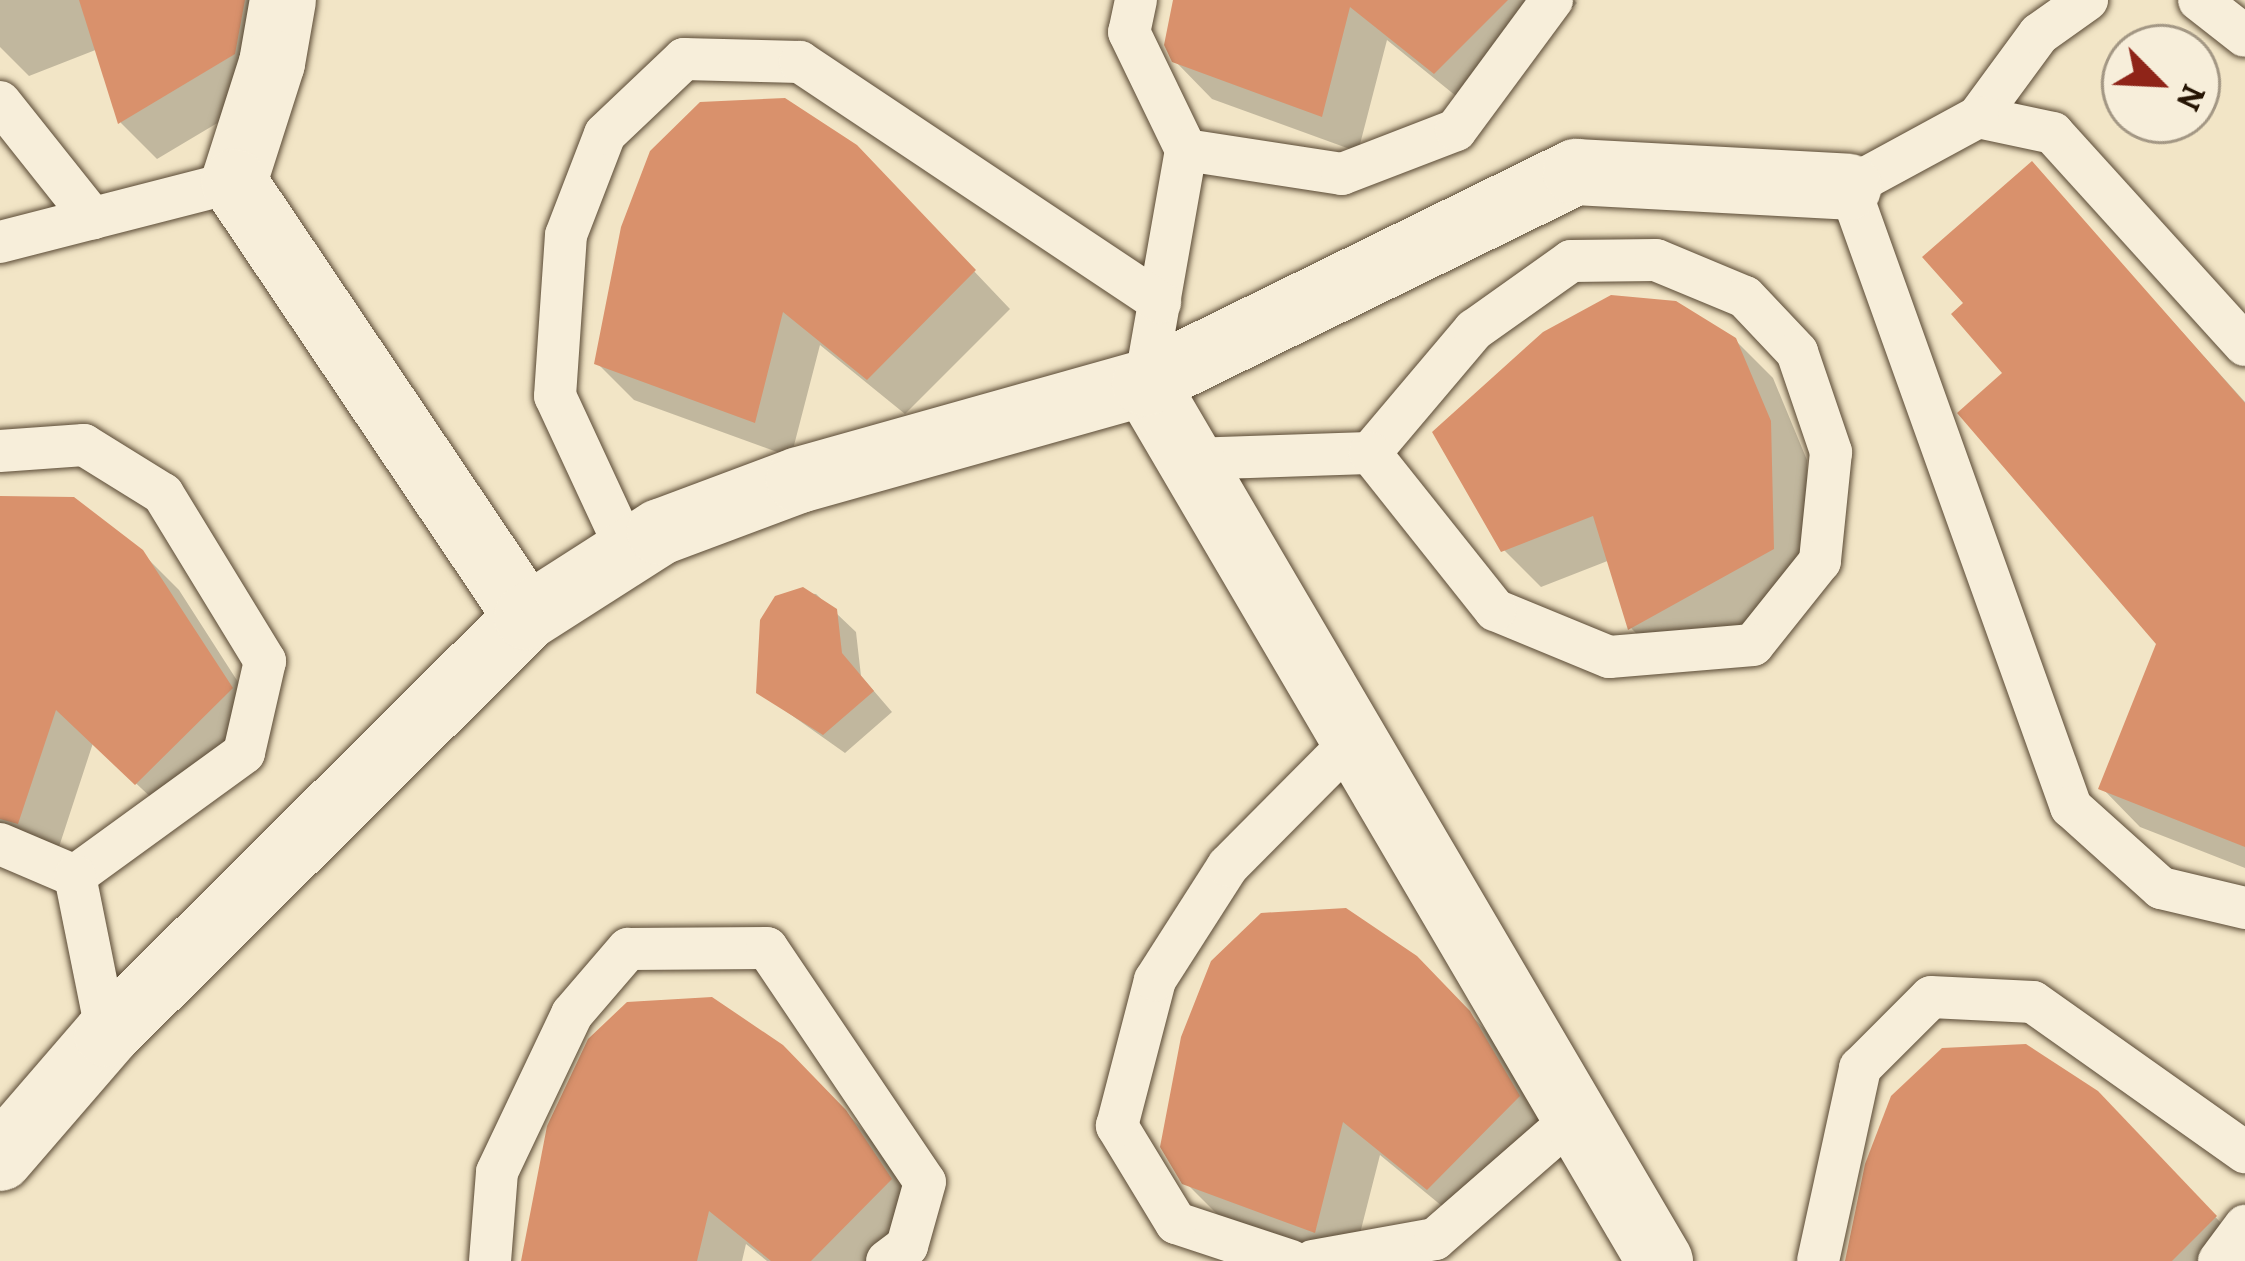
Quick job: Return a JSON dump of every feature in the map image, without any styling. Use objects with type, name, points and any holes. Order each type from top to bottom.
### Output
[{"type":"street","points":[[283,0],[234,182],[527,617]]},
{"type":"street","points":[[0,1158],[107,1034],[527,617],[660,532],[799,480],[1145,383],[1576,172],[1850,187]]},
{"type":"street","points":[[1145,383],[1660,1261]]},
{"type":"lane","points":[[1136,0],[1129,32],[1186,150],[1145,383]]},
{"type":"lane","points":[[1186,150],[1342,174],[1456,130],[1552,0]]},
{"type":"lane","points":[[2087,0],[2039,34],[1978,117],[1850,187],[2072,808],[2161,889],[2245,908]]},
{"type":"lane","points":[[2199,0],[2245,36]]},
{"type":"lane","points":[[628,553],[555,396],[566,235],[605,134],[684,59],[800,62],[1160,302]]},
{"type":"lane","points":[[0,102],[93,219]]},
{"type":"lane","points":[[1978,117],[2053,133],[2245,345]]},
{"type":"lane","points":[[0,242],[234,182]]},
{"type":"lane","points":[[1189,459],[1370,453],[1474,330],[1571,261],[1656,260],[1744,297],[1797,352],[1832,452],[1820,561],[1753,644],[1609,657],[1496,610],[1370,453]]},
{"type":"lane","points":[[0,451],[83,445],[163,494],[265,661],[244,753],[75,876]]},
{"type":"lane","points":[[1291,1261],[1175,1222],[1117,1126],[1155,980],[1228,866],[1354,739]]},
{"type":"lane","points":[[0,844],[75,876]]},
{"type":"lane","points":[[75,876],[107,1034]]},
{"type":"lane","points":[[490,1261],[497,1172],[572,1014],[628,949],[767,948],[925,1182],[907,1246],[887,1261]]},
{"type":"lane","points":[[1818,1261],[1860,1069],[1931,997],[2033,1002],[2245,1152]]},
{"type":"lane","points":[[1313,1261],[1435,1239],[1575,1117]]},
{"type":"lane","points":[[2219,1261],[2245,1226]]},
{"type":"building","points":[[79,0],[245,0],[235,54],[118,124]]},
{"type":"building","points":[[1173,0],[1508,0],[1434,74],[1350,7],[1322,117],[1172,62],[1164,45]]},
{"type":"building","points":[[785,98],[857,145],[976,270],[867,380],[783,312],[755,423],[594,364],[621,227],[650,151],[700,102]]},
{"type":"building","points":[[2032,161],[2245,403],[2245,847],[2098,789],[2156,644],[1957,413],[2002,373],[1951,314],[1963,303],[1922,257]]},
{"type":"building","points":[[1611,295],[1676,301],[1736,338],[1771,421],[1774,549],[1628,630],[1593,516],[1501,552],[1432,432],[1543,332]]},
{"type":"building","points":[[0,496],[74,497],[143,550],[233,688],[135,785],[56,710],[18,824],[0,819]]},
{"type":"building","points":[[803,587],[837,609],[842,653],[874,691],[823,735],[756,693],[760,620],[775,596]]},
{"type":"building","points":[[1346,908],[1417,956],[1470,1011],[1520,1096],[1427,1190],[1343,1122],[1315,1233],[1182,1184],[1160,1147],[1181,1037],[1211,961],[1261,913]]},
{"type":"building","points":[[712,997],[783,1045],[846,1110],[892,1179],[811,1261],[771,1261],[709,1211],[697,1261],[521,1261],[547,1126],[588,1039],[627,1002]]},
{"type":"building","points":[[2026,1044],[2098,1091],[2217,1216],[2172,1261],[1845,1261],[1865,1164],[1891,1096],[1942,1048]]}]
